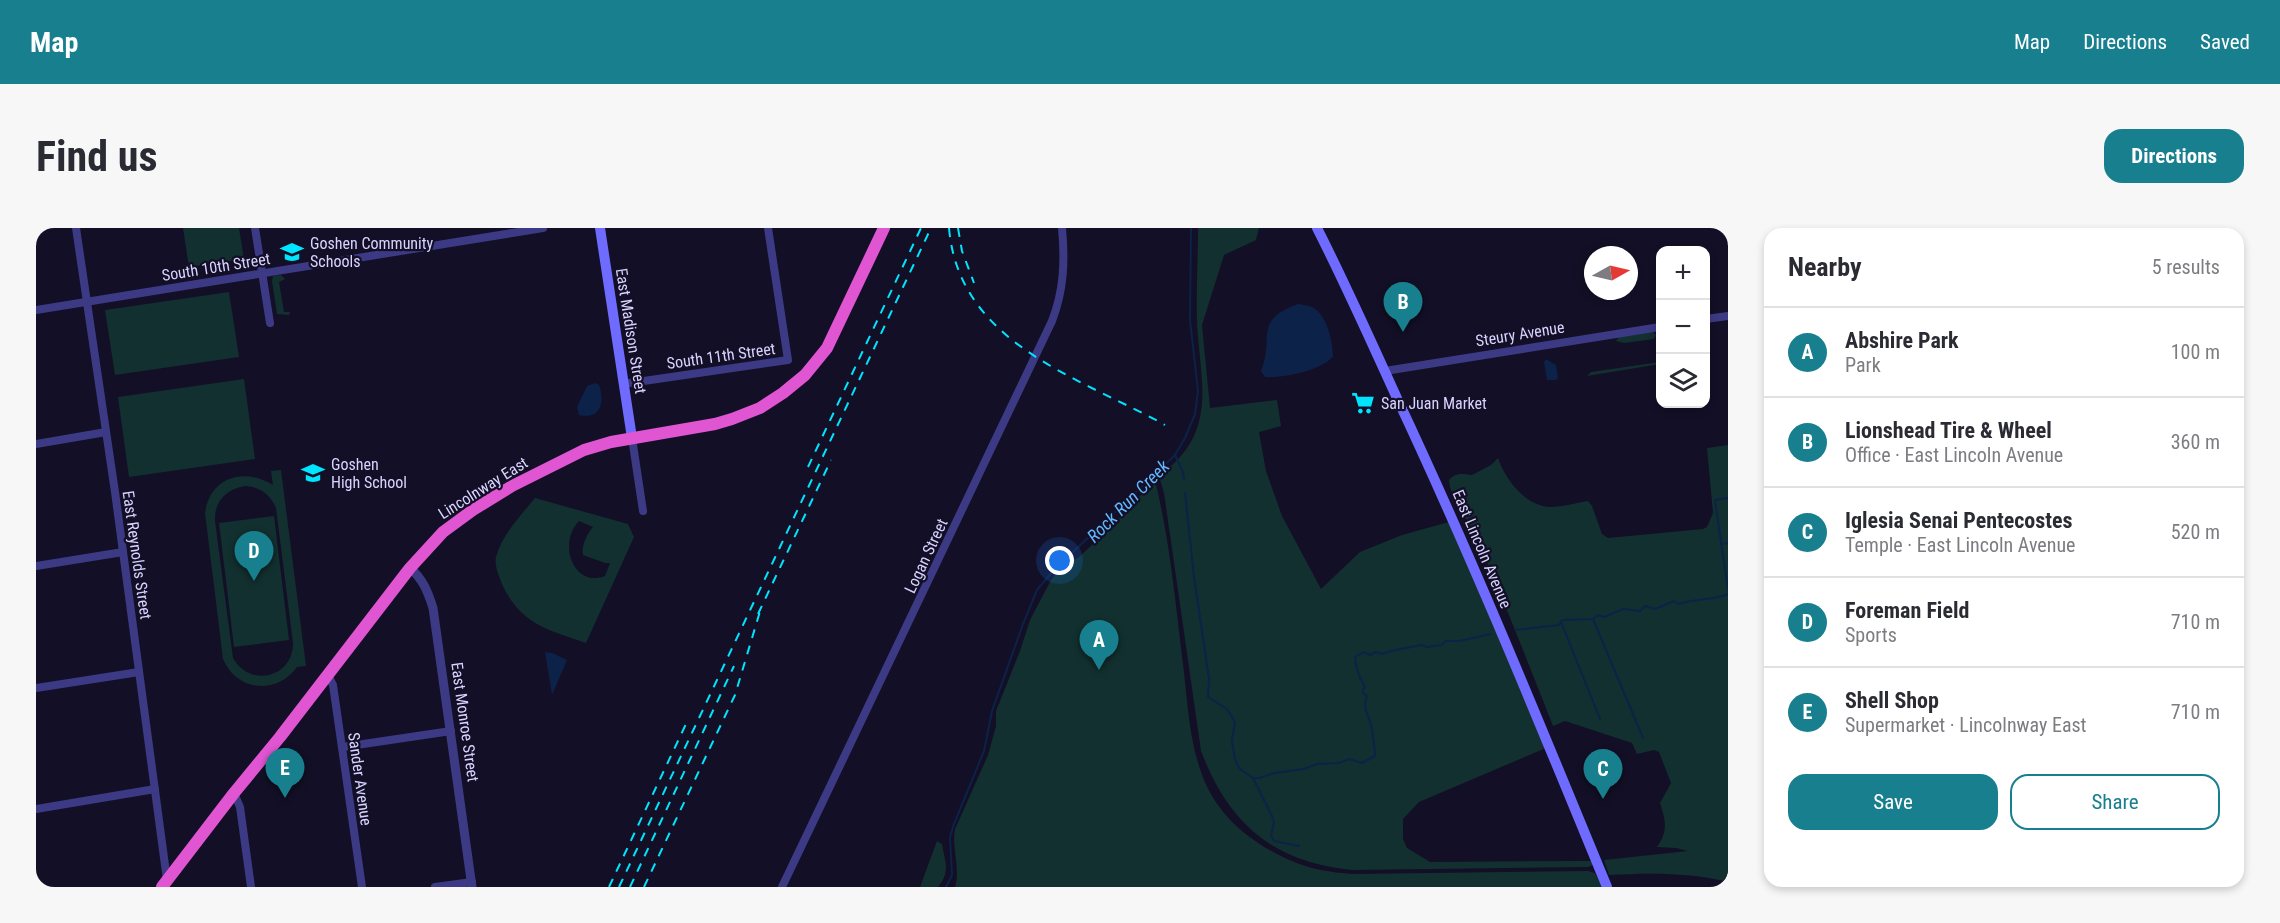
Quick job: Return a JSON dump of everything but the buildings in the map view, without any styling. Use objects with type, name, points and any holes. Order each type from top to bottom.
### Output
[{"type":"highway","name":"Lincolnway East","points":[[166,885],[234,793],[411,568],[443,532],[512,486],[584,450],[632,438],[732,419],[760,408],[783,393],[805,375],[827,348],[884,228]]},
{"type":"main road","name":"East Madison Street","points":[[600,228],[632,438]]},
{"type":"main road","name":"East Lincoln Avenue","points":[[1317,228],[1441,491],[1493,610],[1607,887]]},
{"type":"street","name":"East Reynolds Street","points":[[76,228],[123,552],[166,885]]},
{"type":"street","points":[[255,228],[270,323]]},
{"type":"street","name":"South 10th Street","points":[[36,310],[543,228]]},
{"type":"street","name":"South 11th Street","points":[[623,384],[788,360],[768,228]]},
{"type":"street","name":"Logan Street","points":[[782,887],[1052,321],[1059,302],[1063,277],[1062,228]]},
{"type":"street","points":[[1710,318],[1728,316]]},
{"type":"street","name":"Steury Avenue","points":[[1385,371],[1656,328]]},
{"type":"street","points":[[36,444],[106,432]]},
{"type":"street","points":[[632,438],[643,511]]},
{"type":"street","points":[[36,566],[123,552]]},
{"type":"street","name":"East Monroe Street","points":[[411,568],[425,586],[433,608],[472,884]]},
{"type":"street","points":[[36,688],[139,672]]},
{"type":"street","name":"Sander Avenue","points":[[328,675],[333,685],[343,747],[362,887]]},
{"type":"street","points":[[343,747],[451,731]]},
{"type":"street","points":[[36,809],[155,789]]},
{"type":"street","points":[[234,793],[240,807],[251,887]]},
{"type":"street","points":[[435,887],[472,884]]},
{"type":"green space","points":[[183,228],[239,228],[244,259],[189,267]]},
{"type":"green space","points":[[1198,228],[1259,228],[1256,240],[1224,255],[1202,325],[1210,408],[1277,400],[1281,426],[1259,432],[1266,471],[1282,516],[1321,589],[1360,552],[1402,535],[1449,522],[1546,748],[1419,802],[1403,819],[1403,839],[1407,848],[1430,862],[1592,861],[1593,865],[1588,867],[1352,870],[1324,866],[1277,848],[1257,835],[1240,819],[1225,799],[1201,751],[1164,493],[1159,476],[1178,460],[1191,442],[1198,425],[1201,408],[1202,373],[1197,308]]},
{"type":"green space","points":[[281,275],[285,279],[279,282],[284,312],[290,312],[289,315],[277,314],[272,281],[273,276]]},
{"type":"green space","points":[[229,292],[239,357],[115,375],[105,310]]},
{"type":"green space","points":[[1653,332],[1656,335],[1654,339],[1624,343],[1616,341],[1619,337]]},
{"type":"green space","points":[[1656,363],[1656,365],[1587,376],[1591,372]]},
{"type":"green space","points":[[244,379],[255,459],[129,477],[118,397]]},
{"type":"green space","points":[[1728,445],[1728,882],[1683,875],[1609,875],[1604,860],[1688,851],[1657,847],[1665,826],[1660,803],[1671,783],[1659,752],[1654,750],[1637,754],[1632,743],[1565,721],[1553,726],[1496,585],[1476,538],[1456,501],[1449,480],[1457,475],[1472,475],[1491,465],[1498,458],[1517,490],[1532,502],[1550,507],[1588,501],[1602,534],[1608,538],[1703,529],[1707,527],[1713,513],[1707,448]]},
{"type":"green space","points":[[281,470],[306,666],[297,667],[279,682],[258,686],[238,678],[229,670],[223,659],[205,513],[208,501],[221,484],[240,476],[262,480],[273,485],[271,471]],"holes":[[[245,486],[268,495],[276,508],[293,643],[291,655],[286,664],[278,671],[259,676],[240,667],[233,658],[215,521],[219,502],[227,493]]]},
{"type":"green space","points":[[1155,480],[1168,545],[1196,756],[1210,792],[1221,809],[1240,830],[1266,848],[1294,862],[1329,871],[1352,874],[1588,871],[1595,873],[1602,887],[955,887],[957,873],[955,829],[988,755],[996,726],[996,711],[1030,620],[1051,580],[1061,567],[1079,557]]},
{"type":"green space","points":[[535,498],[628,524],[634,537],[586,643],[547,629],[526,617],[509,597],[497,570],[496,557],[507,533]],"holes":[[[579,521],[593,527],[585,540],[583,555],[610,563],[605,576],[594,578],[585,576],[577,570],[569,552],[569,541]]]},
{"type":"green space","points":[[274,516],[289,640],[234,647],[219,523]]},
{"type":"green space","points":[[937,841],[942,844],[946,867],[945,876],[938,887],[920,887]]},
{"type":"water","points":[[1298,304],[1312,307],[1322,316],[1330,336],[1333,357],[1301,373],[1265,377],[1261,371],[1270,324],[1284,310]]},
{"type":"water","points":[[1546,359],[1556,365],[1558,378],[1556,380],[1547,380],[1544,362]]},
{"type":"water","points":[[595,383],[599,385],[601,391],[600,408],[592,415],[579,415],[577,407],[587,386]]},
{"type":"water","points":[[545,652],[567,660],[552,695]]},
{"type":"waterway","name":"Rock Run Creek","points":[[946,887],[952,875],[950,837],[984,751],[992,711],[1037,590],[1052,572],[1175,455],[1195,414],[1198,391],[1190,320],[1191,228]]},
{"type":"waterway","points":[[1175,455],[1184,479]]},
{"type":"waterway","points":[[1185,493],[1194,577],[1209,679],[1208,697],[1227,709],[1235,722],[1232,741],[1235,760],[1240,769],[1253,778],[1304,769],[1317,764],[1339,763],[1349,759],[1362,763],[1375,756],[1371,725],[1365,705],[1367,696],[1363,693],[1365,687],[1357,669],[1355,657],[1364,652],[1370,655],[1376,652],[1382,654],[1491,634]]},
{"type":"waterway","points":[[1728,498],[1715,500],[1728,590]]},
{"type":"waterway","points":[[1721,544],[1728,543]]},
{"type":"waterway","points":[[1515,630],[1559,625],[1562,620],[1593,619],[1598,615],[1604,617],[1623,609],[1640,611],[1645,606],[1655,609],[1674,601],[1679,604],[1728,594]]},
{"type":"waterway","points":[[1593,619],[1643,738]]},
{"type":"waterway","points":[[1561,622],[1600,719]]},
{"type":"waterway","points":[[1253,778],[1272,816],[1274,822],[1271,836],[1274,841],[1299,846]]},
{"type":"railway","points":[[808,467],[921,228]]},
{"type":"railway","points":[[619,887],[931,228]]},
{"type":"railway","points":[[949,228],[958,268],[975,301],[999,329],[1028,352],[1062,372],[1165,425]]},
{"type":"railway","points":[[958,228],[962,251],[974,283]]},
{"type":"railway","points":[[758,614],[831,460]]},
{"type":"railway","points":[[644,887],[735,695],[761,608]]},
{"type":"railway","points":[[630,887],[734,666]]},
{"type":"railway","points":[[609,887],[686,724]]},
{"type":"place","name":"Goshen Community Schools","points":[[292,252]]},
{"type":"place","name":"Lionshead Tire & Wheel","points":[[1403,332]]},
{"type":"place","name":"San Juan Market","points":[[1363,403]]},
{"type":"place","name":"Goshen High School","points":[[313,473]]},
{"type":"place","name":"Foreman Field","points":[[254,581]]},
{"type":"place","name":"Abshire Park","points":[[1099,670]]},
{"type":"place","name":"Shell Shop","points":[[285,798]]},
{"type":"place","name":"Iglesia Senai Pentecostes","points":[[1603,799]]}]
